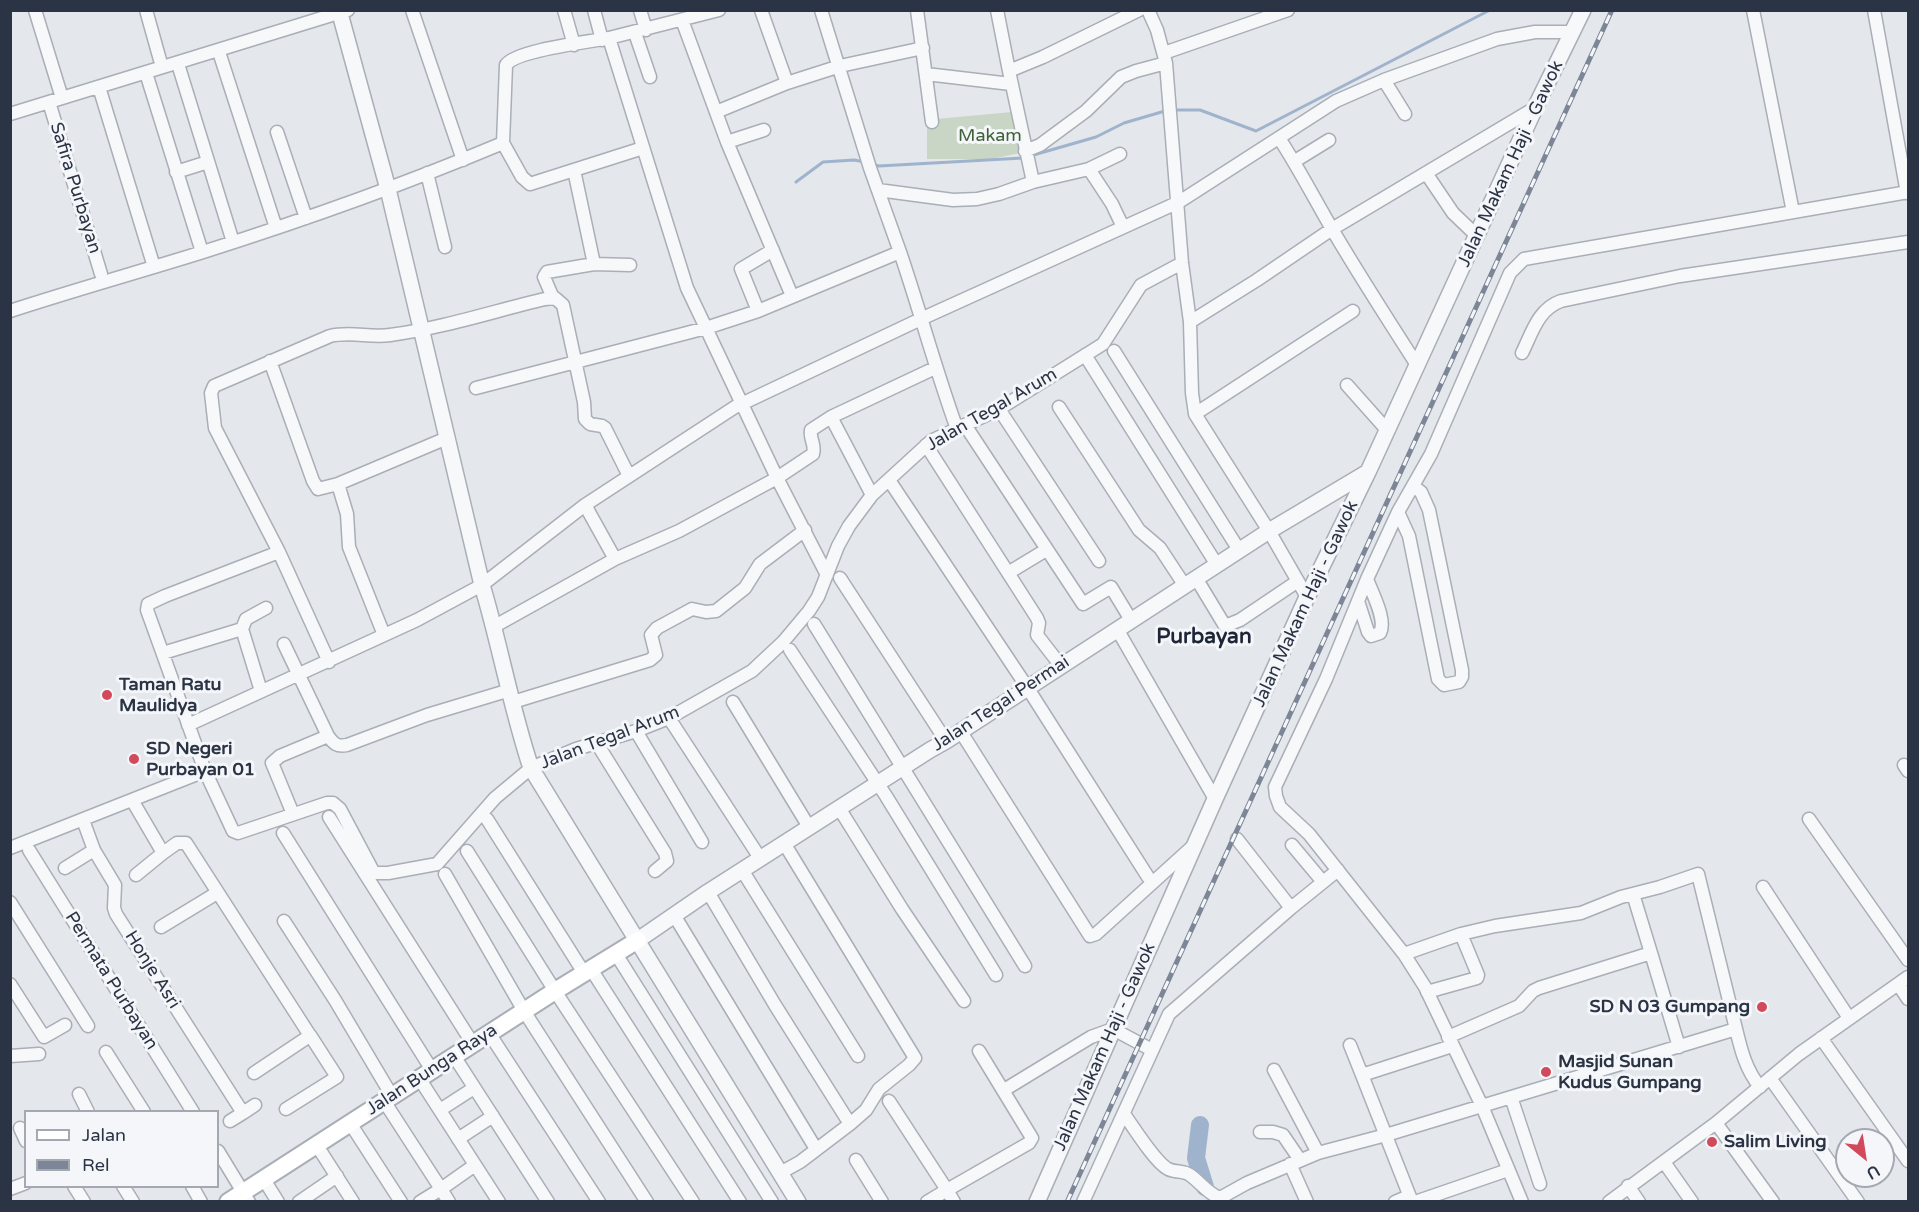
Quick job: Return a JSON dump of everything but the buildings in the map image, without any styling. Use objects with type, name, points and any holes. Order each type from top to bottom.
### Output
[{"type":"main road","name":"Jalan Bunga Raya","points":[[228,1202],[246,1196],[263,1178],[638,940]]},
{"type":"street","name":"Safira Purbayan","points":[[35,10],[101,273]]},
{"type":"street","points":[[146,10],[160,60]]},
{"type":"street","points":[[412,10],[463,160]]},
{"type":"street","points":[[564,10],[574,45]]},
{"type":"street","points":[[594,10],[643,148],[687,288],[740,404],[827,575]]},
{"type":"street","points":[[640,10],[640,32],[650,77]]},
{"type":"street","points":[[643,148],[533,184],[527,183],[503,143],[508,62],[513,58],[530,53],[640,32],[704,12],[719,10]]},
{"type":"street","points":[[762,10],[787,83]]},
{"type":"street","points":[[821,10],[878,190],[923,318],[935,368],[961,427],[1083,604],[1111,587],[1131,620]]},
{"type":"street","points":[[917,10],[932,122]]},
{"type":"street","points":[[997,10],[1033,182]]},
{"type":"street","points":[[1009,71],[1139,10]]},
{"type":"street","points":[[1148,10],[1157,30],[1165,58],[1179,202],[1182,263],[1190,322],[1192,393],[1195,414],[1269,531],[1307,597]]},
{"type":"street","points":[[1026,154],[1086,111],[1121,77],[1288,10]]},
{"type":"street","name":"Jalan Makam Haji - Gawok","points":[[1037,1202],[1307,597],[1368,472],[1535,108],[1583,10]]},
{"type":"street","points":[[1753,10],[1793,212]]},
{"type":"street","points":[[1522,1202],[1482,1106],[1427,992],[1404,954],[1338,870],[1309,834],[1280,807],[1275,787],[1326,679],[1367,579],[1398,512],[1431,454],[1510,273],[1520,262],[1524,259],[1908,193],[1874,10]]},
{"type":"street","points":[[10,114],[219,52],[342,11],[388,189],[415,311],[482,585],[495,626],[531,768],[798,1202]]},
{"type":"street","points":[[682,20],[727,142],[792,296]]},
{"type":"street","points":[[188,725],[261,690],[329,662],[417,620],[482,585],[585,505],[740,404],[1179,202],[1336,101],[1384,80],[1497,39],[1535,32],[1572,32]]},
{"type":"street","points":[[716,112],[787,83],[840,66],[923,48]]},
{"type":"street","points":[[219,52],[276,228]]},
{"type":"street","points":[[178,64],[233,242]]},
{"type":"street","points":[[146,73],[202,252]]},
{"type":"street","points":[[926,74],[1011,84]]},
{"type":"street","points":[[1384,80],[1405,114]]},
{"type":"street","points":[[99,87],[154,267]]},
{"type":"street","points":[[1190,322],[1332,229],[1535,108]]},
{"type":"street","points":[[727,142],[764,130]]},
{"type":"street","points":[[277,132],[306,218]]},
{"type":"street","points":[[1279,138],[1295,161],[1332,229],[1417,365]]},
{"type":"street","points":[[1295,161],[1329,141]]},
{"type":"street","points":[[10,311],[306,218],[388,189],[503,143]]},
{"type":"street","points":[[878,190],[968,200],[999,194],[1033,182],[1089,169],[1120,154]]},
{"type":"street","points":[[176,172],[208,162]]},
{"type":"street","points":[[1089,169],[1112,204],[1123,227]]},
{"type":"street","points":[[574,170],[594,264]]},
{"type":"street","points":[[426,173],[445,247]]},
{"type":"street","points":[[1426,173],[1453,213],[1477,236]]},
{"type":"street","points":[[1521,353],[1543,312],[1549,306],[1561,301],[1680,276],[1908,242]]},
{"type":"street","points":[[758,311],[741,269],[773,250]]},
{"type":"street","points":[[476,388],[705,328],[758,311],[900,252]]},
{"type":"street","name":"Jalan Tegal Arum","points":[[293,814],[327,803],[337,805],[372,871],[376,874],[434,865],[442,860],[495,798],[531,768],[596,742],[636,732],[669,718],[752,671],[798,625],[818,597],[849,526],[872,495],[936,439],[999,409],[1107,340],[1141,285],[1182,263]]},
{"type":"street","points":[[553,298],[544,277],[545,273],[594,264],[630,265]]},
{"type":"street","points":[[329,662],[279,552],[220,440],[213,422],[211,393],[214,386],[340,333],[387,336],[553,298],[559,300],[563,305],[584,402],[585,419],[590,424],[605,428],[629,476]]},
{"type":"street","points":[[1195,414],[1353,311]]},
{"type":"street","points":[[1114,351],[1239,550]]},
{"type":"street","points":[[1085,355],[1217,565]]},
{"type":"street","points":[[270,361],[316,487],[325,489],[447,438]]},
{"type":"street","points":[[495,626],[615,559],[679,531],[777,478],[813,454],[811,430],[831,417],[935,368]]},
{"type":"street","points":[[1347,385],[1387,430]]},
{"type":"street","points":[[1059,407],[1139,530],[1160,548],[1191,582],[1225,626],[1240,620],[1298,580]]},
{"type":"street","points":[[999,409],[1099,561]]},
{"type":"street","points":[[831,417],[872,495]]},
{"type":"street","points":[[926,446],[1037,618],[1039,623],[1037,635],[1060,666]]},
{"type":"street","name":"Jalan Tegal Permai","points":[[638,940],[783,843],[961,732],[1239,550],[1368,472]]},
{"type":"street","points":[[889,480],[1027,687],[1148,878]]},
{"type":"street","points":[[338,484],[347,514],[349,547],[384,635]]},
{"type":"street","points":[[1398,512],[1409,536],[1438,679],[1444,685],[1459,682],[1462,670],[1429,510],[1421,492],[1413,486]]},
{"type":"street","points":[[585,505],[615,559]]},
{"type":"street","points":[[284,644],[328,736],[335,745],[347,745],[427,715],[650,660],[656,655],[651,635],[657,628],[692,609],[706,612],[716,610],[745,588],[760,564],[806,530]]},
{"type":"street","points":[[1008,573],[1046,550]]},
{"type":"street","points":[[279,552],[148,604],[147,610],[205,771],[235,833],[293,814],[272,763],[280,756],[328,736]]},
{"type":"street","points":[[840,578],[946,741]]},
{"type":"street","points":[[1358,601],[1370,635],[1380,633],[1383,621],[1367,579]]},
{"type":"street","points":[[261,690],[243,629],[246,619],[266,608]]},
{"type":"street","points":[[814,624],[1025,966]]},
{"type":"street","points":[[163,653],[243,629]]},
{"type":"street","points":[[1117,629],[1215,799]]},
{"type":"street","points":[[790,650],[996,975]]},
{"type":"street","points":[[733,702],[808,827]]},
{"type":"street","points":[[669,718],[760,858]]},
{"type":"street","points":[[636,732],[702,842]]},
{"type":"street","points":[[961,732],[1090,936],[1096,934],[1195,844]]},
{"type":"street","points":[[596,742],[665,853],[667,861],[655,871]]},
{"type":"street","points":[[10,848],[205,771]]},
{"type":"street","points":[[132,800],[163,853]]},
{"type":"street","points":[[839,808],[902,909],[964,1001]]},
{"type":"street","points":[[329,817],[473,1044]]},
{"type":"street","points":[[488,819],[740,1202]]},
{"type":"street","points":[[1809,819],[1908,960]]},
{"type":"street","name":"Honje Asri","points":[[83,820],[94,850],[115,885],[116,915],[243,1113]]},
{"type":"street","points":[[283,833],[425,1074],[440,1110],[499,1202]]},
{"type":"street","points":[[1237,839],[1291,908]]},
{"type":"street","points":[[136,875],[177,843],[186,843],[337,1077],[286,1109]]},
{"type":"street","points":[[780,1173],[800,1162],[850,1124],[866,1110],[879,1089],[915,1058],[783,843]]},
{"type":"street","points":[[1292,845],[1323,882]]},
{"type":"street","name":"Permata Purbayan","points":[[29,850],[192,1110]]},
{"type":"street","points":[[65,868],[94,850]]},
{"type":"street","points":[[467,851],[555,991],[693,1202]]},
{"type":"street","points":[[742,870],[858,1056]]},
{"type":"street","points":[[1083,1202],[1164,1024],[1174,1008],[1338,870]]},
{"type":"street","points":[[445,874],[524,1011],[647,1202]]},
{"type":"street","points":[[1404,954],[1461,934],[1496,926],[1581,914],[1633,894],[1698,874],[1746,1064],[1760,1087]]},
{"type":"street","points":[[1763,887],[1849,1018]]},
{"type":"street","points":[[708,892],[775,1005],[850,1124]]},
{"type":"street","points":[[161,927],[217,893]]},
{"type":"street","points":[[1633,894],[1679,1047]]},
{"type":"street","points":[[10,902],[88,1026]]},
{"type":"street","points":[[674,915],[816,1149]]},
{"type":"street","points":[[284,921],[335,1000],[388,1098],[449,1202]]},
{"type":"street","points":[[1427,992],[1477,978],[1478,975],[1461,934]]},
{"type":"street","points":[[1362,1076],[1450,1041],[1519,1006],[1539,988],[1651,953]]},
{"type":"street","points":[[616,954],[772,1202]]},
{"type":"street","points":[[1609,1202],[1716,1123],[1821,1038],[1903,980],[1908,999]]},
{"type":"street","points":[[10,984],[44,1037],[65,1025]]},
{"type":"street","points":[[1004,1090],[1091,1037],[1113,1029],[1152,1050]]},
{"type":"street","points":[[1124,1114],[1166,1168],[1186,1172],[1216,1198],[1223,1198],[1247,1183],[1318,1153],[1736,1029]]},
{"type":"street","points":[[489,1033],[599,1202]]},
{"type":"street","points":[[254,1073],[310,1035]]},
{"type":"street","points":[[1821,1038],[1908,1161]]},
{"type":"street","points":[[1350,1045],[1412,1200]]},
{"type":"street","points":[[927,1202],[1032,1141],[1031,1133],[979,1051]]},
{"type":"street","points":[[105,1052],[143,1110]]},
{"type":"street","points":[[10,1056],[39,1054]]},
{"type":"street","points":[[453,1056],[548,1202]]},
{"type":"street","points":[[1274,1070],[1318,1153]]},
{"type":"street","points":[[1770,1078],[1858,1202]]},
{"type":"street","points":[[440,1110],[474,1088]]},
{"type":"street","points":[[79,1094],[87,1110]]},
{"type":"street","points":[[1511,1097],[1540,1184]]},
{"type":"street","points":[[889,1101],[954,1202]]},
{"type":"street","points":[[230,1121],[255,1105]]},
{"type":"street","points":[[458,1139],[493,1116]]},
{"type":"street","points":[[350,1123],[401,1202]]},
{"type":"street","points":[[1716,1123],[1773,1202]]},
{"type":"street","points":[[20,1128],[24,1137]]},
{"type":"street","points":[[1260,1132],[1274,1132],[1283,1135],[1295,1162],[1307,1202]]},
{"type":"street","points":[[316,1144],[353,1202]]},
{"type":"street","points":[[219,1153],[246,1196]]},
{"type":"street","points":[[856,1160],[882,1202]]},
{"type":"street","points":[[1665,1162],[1692,1202]]},
{"type":"street","points":[[420,1202],[475,1165]]},
{"type":"street","points":[[1395,1202],[1412,1200],[1508,1170]]},
{"type":"street","points":[[299,1202],[337,1176]]},
{"type":"street","points":[[263,1178],[278,1202]]},
{"type":"street","points":[[1628,1186],[1639,1202]]},
{"type":"street","points":[[75,1188],[84,1202]]},
{"type":"street","points":[[124,1188],[133,1202]]},
{"type":"street","points":[[193,1188],[201,1202]]},
{"type":"green space","name":"Makam","points":[[1012,112],[1020,153],[991,159],[927,159],[927,126],[935,125],[936,119]]},
{"type":"waterway","points":[[1172,110],[1200,110],[1256,131],[1490,10]]},
{"type":"waterway","points":[[1030,156],[1096,137],[1124,123],[1165,111]]},
{"type":"waterway","points":[[871,164],[879,166],[1023,158]]},
{"type":"waterway","points":[[796,182],[823,162],[854,160],[865,162]]},
{"type":"waterway","points":[[1200,1125],[1196,1158],[1205,1187]]},
{"type":"railway","points":[[1067,1202],[1612,10]]},
{"type":"place","name":"Taman Ratu Maulidya","points":[[107,695]]},
{"type":"place","name":"SD Negeri Purbayan 01","points":[[134,759]]},
{"type":"place","name":"SD N 03 Gumpang","points":[[1762,1007]]},
{"type":"place","name":"Masjid Sunan Kudus Gumpang","points":[[1546,1072]]},
{"type":"place","name":"Salim Living","points":[[1712,1142]]},
{"type":"district","name":"Purbayan","points":[[1204,637]]}]
